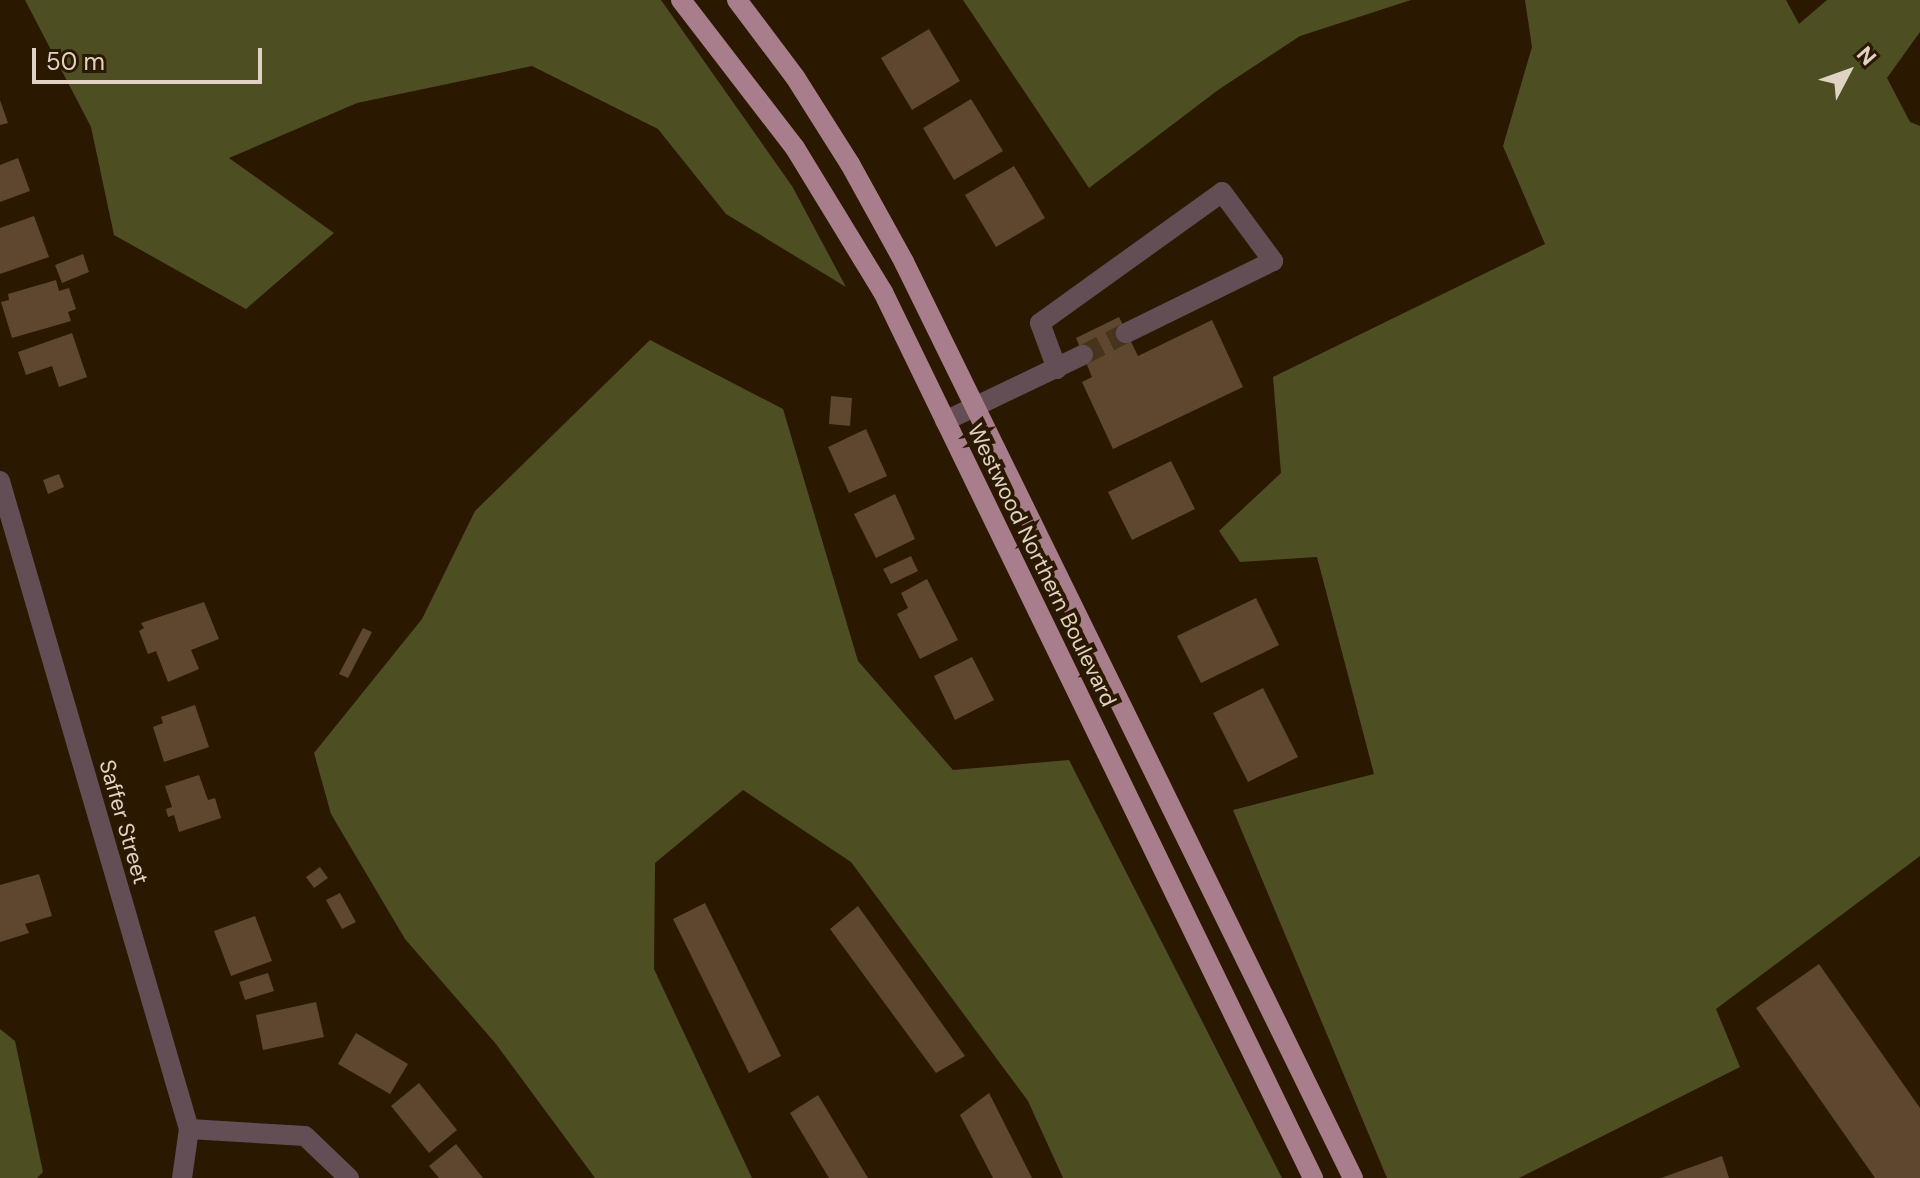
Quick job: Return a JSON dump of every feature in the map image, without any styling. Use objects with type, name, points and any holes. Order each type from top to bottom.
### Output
[{"type":"main road","name":"Westwood Northern Boulevard","points":[[681,0],[745,79],[838,213],[883,292],[1313,1178]]},
{"type":"main road","name":"Westwood Northern Boulevard","points":[[737,0],[795,77],[850,164],[904,262],[1353,1178]]},
{"type":"street","points":[[1057,369],[1040,323],[1222,192],[1273,261],[1126,333]]},
{"type":"street","points":[[945,421],[977,409],[1083,355]]},
{"type":"street","name":"Saffer Street","points":[[0,481],[189,1129],[182,1178]]},
{"type":"street","points":[[189,1129],[305,1136],[349,1178]]},
{"type":"green space","points":[[25,0],[661,0],[792,186],[846,287],[726,214],[658,129],[532,66],[357,103],[229,158],[334,233],[246,309],[114,235],[91,127]]},
{"type":"green space","points":[[963,0],[1411,0],[1300,36],[1218,90],[1089,188]]},
{"type":"green space","points":[[1525,0],[1786,0],[1799,24],[1827,0],[1920,0],[1920,32],[1887,78],[1910,122],[1920,126],[1920,856],[1716,1009],[1740,1067],[1519,1178],[1387,1178],[1233,810],[1374,774],[1317,557],[1240,562],[1219,531],[1281,473],[1273,377],[1545,244],[1503,146],[1532,47]]},
{"type":"green space","points":[[650,340],[783,409],[858,661],[953,770],[1069,760],[1282,1178],[1063,1178],[1028,1101],[851,862],[743,790],[655,863],[654,969],[752,1178],[595,1178],[496,1044],[405,939],[331,814],[314,753],[422,619],[475,511]]},
{"type":"green space","points":[[0,1029],[15,1041],[43,1172],[37,1178],[0,1178]]},
{"type":"building","points":[[929,29],[960,81],[912,110],[881,58]]},
{"type":"building","points":[[971,99],[1003,151],[954,180],[923,128]]},
{"type":"building","points":[[0,100],[8,123],[0,125]]},
{"type":"building","points":[[18,158],[30,191],[0,202],[0,165]]},
{"type":"building","points":[[1014,166],[1045,218],[996,247],[965,195]]},
{"type":"building","points":[[34,216],[49,257],[0,274],[0,228]]},
{"type":"building","points":[[83,254],[89,272],[62,283],[55,265]]},
{"type":"building","points":[[56,280],[59,291],[69,288],[76,309],[68,312],[71,321],[12,338],[1,302],[9,300],[8,294]]},
{"type":"building","points":[[1119,317],[1138,356],[1212,320],[1243,387],[1113,449],[1082,382],[1092,377],[1076,338]]},
{"type":"building","points":[[72,333],[87,377],[59,387],[52,366],[26,375],[18,352]]},
{"type":"building","points":[[831,396],[852,398],[850,426],[829,424]]},
{"type":"building","points":[[866,429],[887,476],[849,493],[828,447]]},
{"type":"building","points":[[1171,461],[1195,509],[1132,540],[1108,492]]},
{"type":"building","points":[[59,474],[64,487],[48,494],[43,480]]},
{"type":"building","points":[[895,494],[915,539],[876,558],[854,514]]},
{"type":"building","points":[[911,556],[918,571],[891,584],[883,569]]},
{"type":"building","points":[[927,579],[958,640],[920,659],[897,614],[908,608],[901,593]]},
{"type":"building","points":[[1256,598],[1279,645],[1201,683],[1177,636]]},
{"type":"building","points":[[204,602],[219,639],[191,650],[199,669],[168,682],[156,651],[148,654],[139,631],[144,628],[141,623]]},
{"type":"building","points":[[363,628],[372,632],[348,678],[339,674]]},
{"type":"building","points":[[972,657],[994,700],[955,720],[934,676]]},
{"type":"building","points":[[1263,688],[1298,757],[1248,782],[1213,713]]},
{"type":"building","points":[[195,705],[209,747],[164,762],[153,727],[163,723],[161,717]]},
{"type":"building","points":[[199,775],[208,800],[215,798],[221,818],[179,832],[174,815],[168,817],[166,809],[172,807],[165,786]]},
{"type":"building","points":[[320,867],[328,878],[314,888],[306,877]]},
{"type":"building","points":[[39,874],[52,916],[25,924],[29,933],[0,942],[0,885]]},
{"type":"building","points":[[340,893],[356,922],[342,929],[326,900]]},
{"type":"building","points":[[705,903],[781,1056],[749,1073],[673,919]]},
{"type":"building","points":[[858,906],[965,1056],[936,1073],[830,929]]},
{"type":"building","points":[[255,916],[272,961],[231,976],[214,931]]},
{"type":"building","points":[[1819,964],[1920,1108],[1920,1178],[1875,1178],[1756,1008]]},
{"type":"building","points":[[268,973],[274,991],[245,1000],[239,982]]},
{"type":"building","points":[[316,1002],[324,1037],[263,1050],[256,1015]]},
{"type":"building","points":[[356,1033],[408,1064],[390,1094],[338,1064]]},
{"type":"building","points":[[419,1083],[457,1130],[429,1153],[391,1106]]},
{"type":"building","points":[[989,1093],[1032,1178],[993,1178],[960,1115]]},
{"type":"building","points":[[818,1095],[868,1178],[829,1178],[790,1113]]},
{"type":"building","points":[[456,1144],[483,1178],[439,1178],[429,1166]]},
{"type":"building","points":[[1722,1156],[1729,1178],[1661,1178]]},
{"type":"tunnel","points":[[1083,355],[1126,333]]}]
